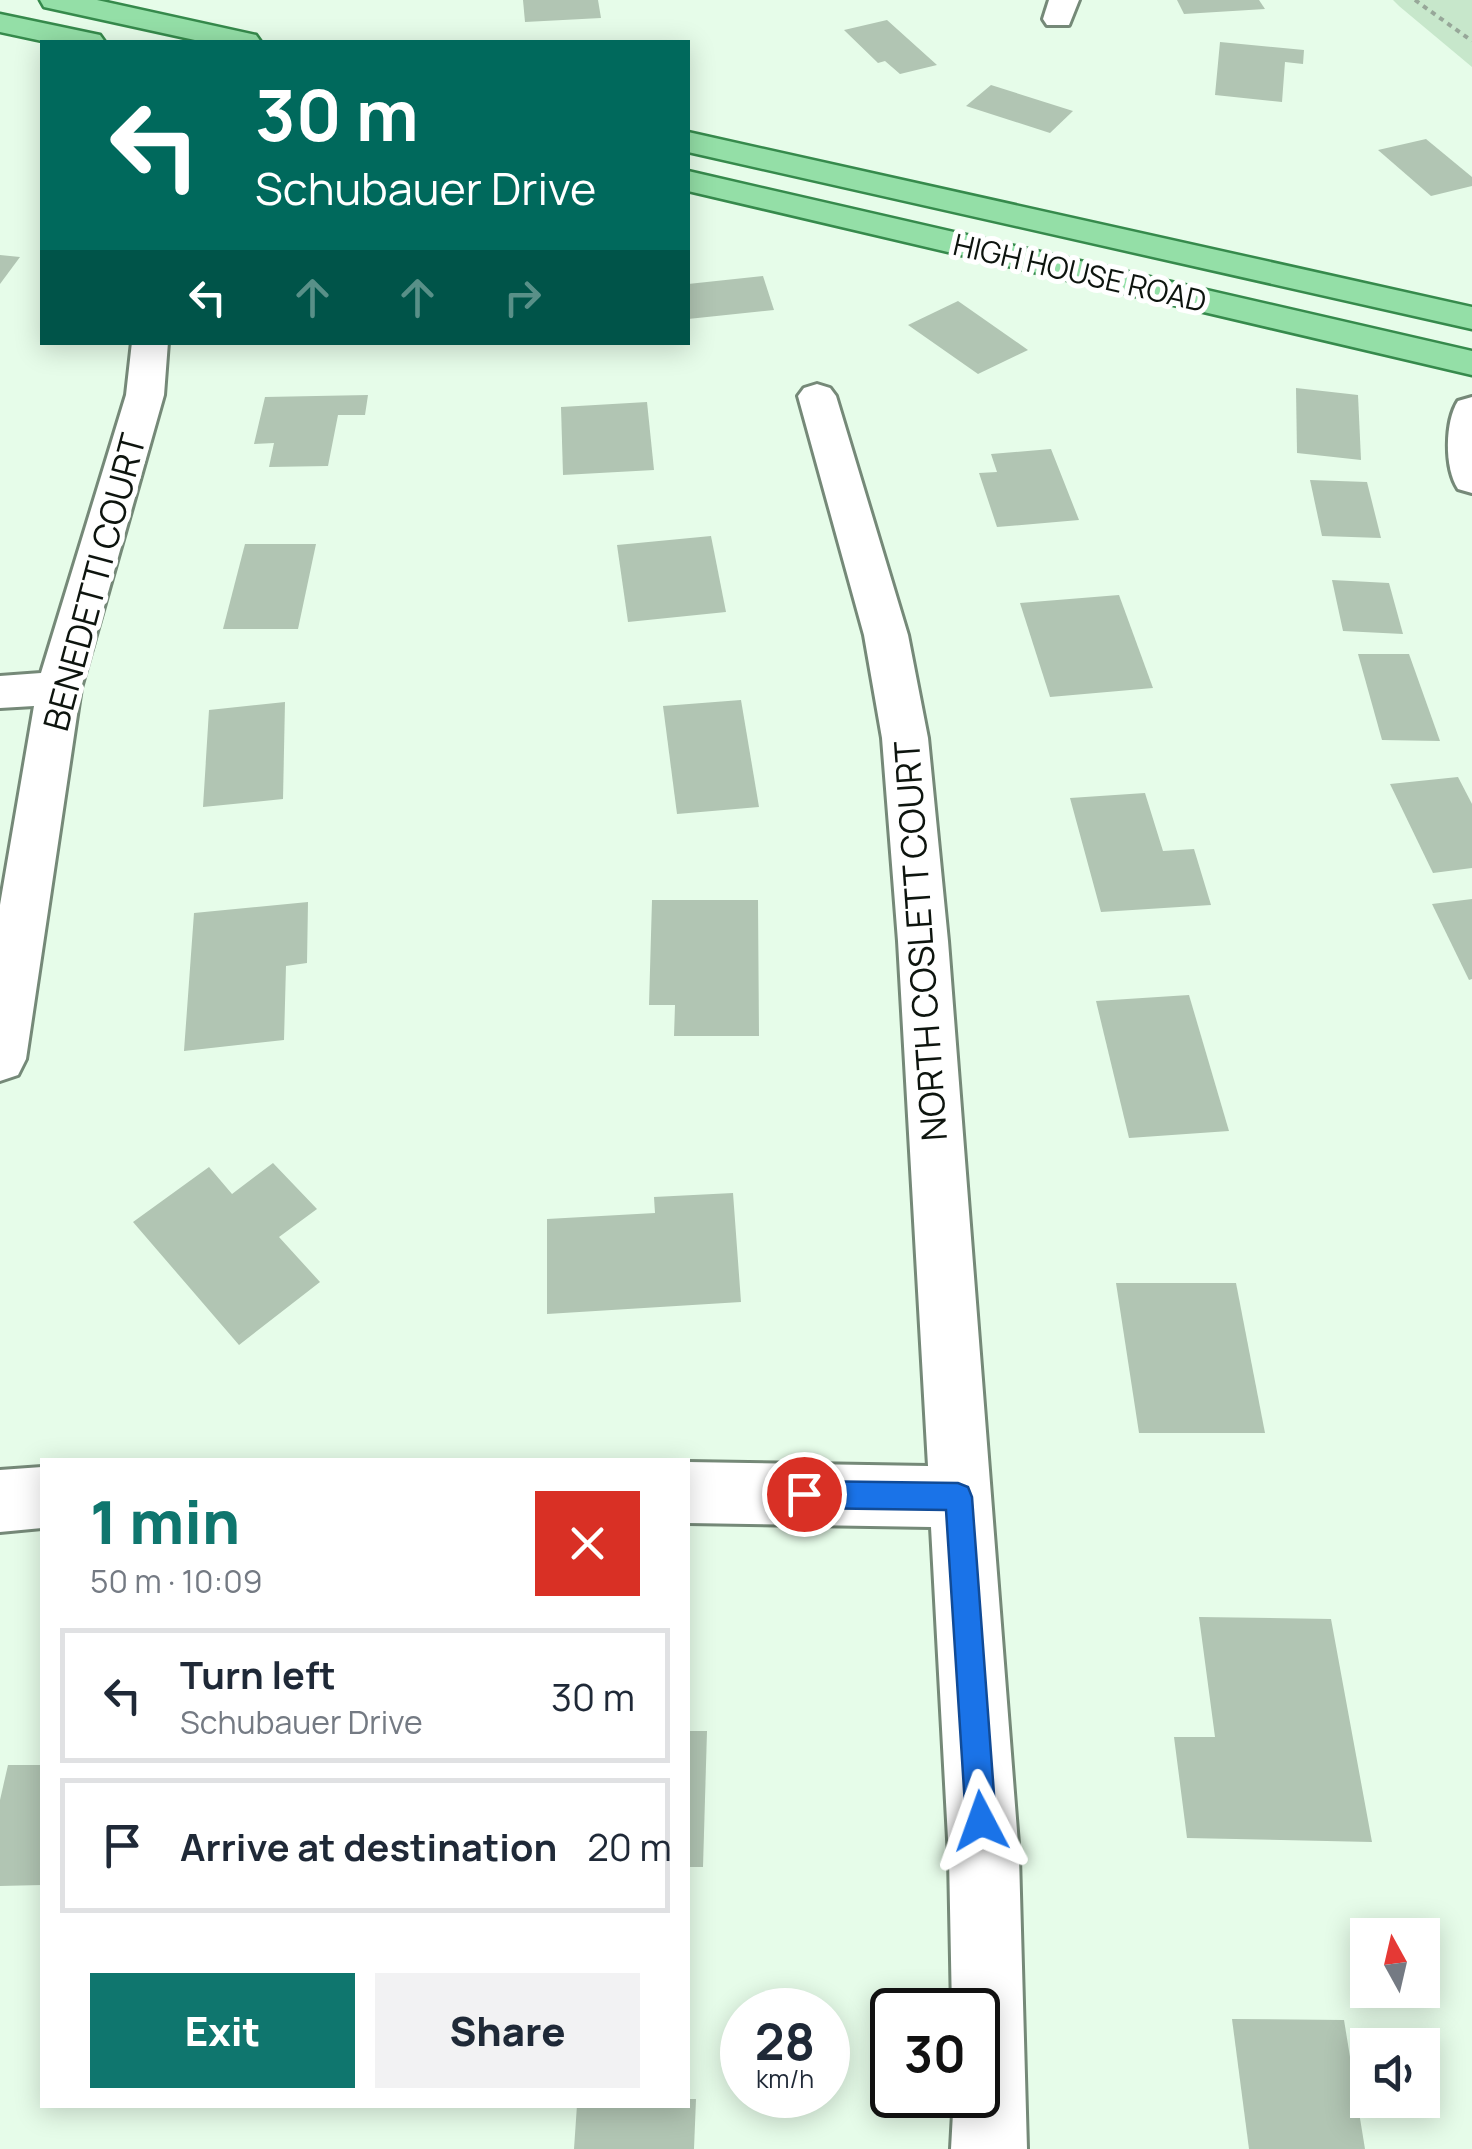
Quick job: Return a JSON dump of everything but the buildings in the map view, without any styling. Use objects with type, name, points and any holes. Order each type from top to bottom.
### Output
[{"type":"main road","points":[[55,0],[236,40]]},
{"type":"main road","points":[[0,22],[81,40]]},
{"type":"main road","name":"HIGH HOUSE ROAD","points":[[690,142],[1472,318]]},
{"type":"main road","name":"HIGH HOUSE ROAD","points":[[690,181],[1472,363]]},
{"type":"street","name":"BENEDETTI COURT","points":[[0,1060],[59,688],[145,395],[150,345]]},
{"type":"street","name":"NORTH COSLETT COURT","points":[[817,396],[886,635],[904,738],[922,941],[984,1857],[989,2149]]},
{"type":"street","points":[[1472,409],[1468,464],[1472,480]]},
{"type":"street","points":[[0,692],[59,688]]},
{"type":"street","points":[[690,1493],[958,1497]]},
{"type":"street","points":[[0,1501],[40,1498]]},
{"type":"path","points":[[1415,0],[1472,41]]},
{"type":"green space","points":[[1393,0],[1472,0],[1472,67],[1399,6]]},
{"type":"route","points":[[804,1494],[958,1497],[981,1821]]}]
